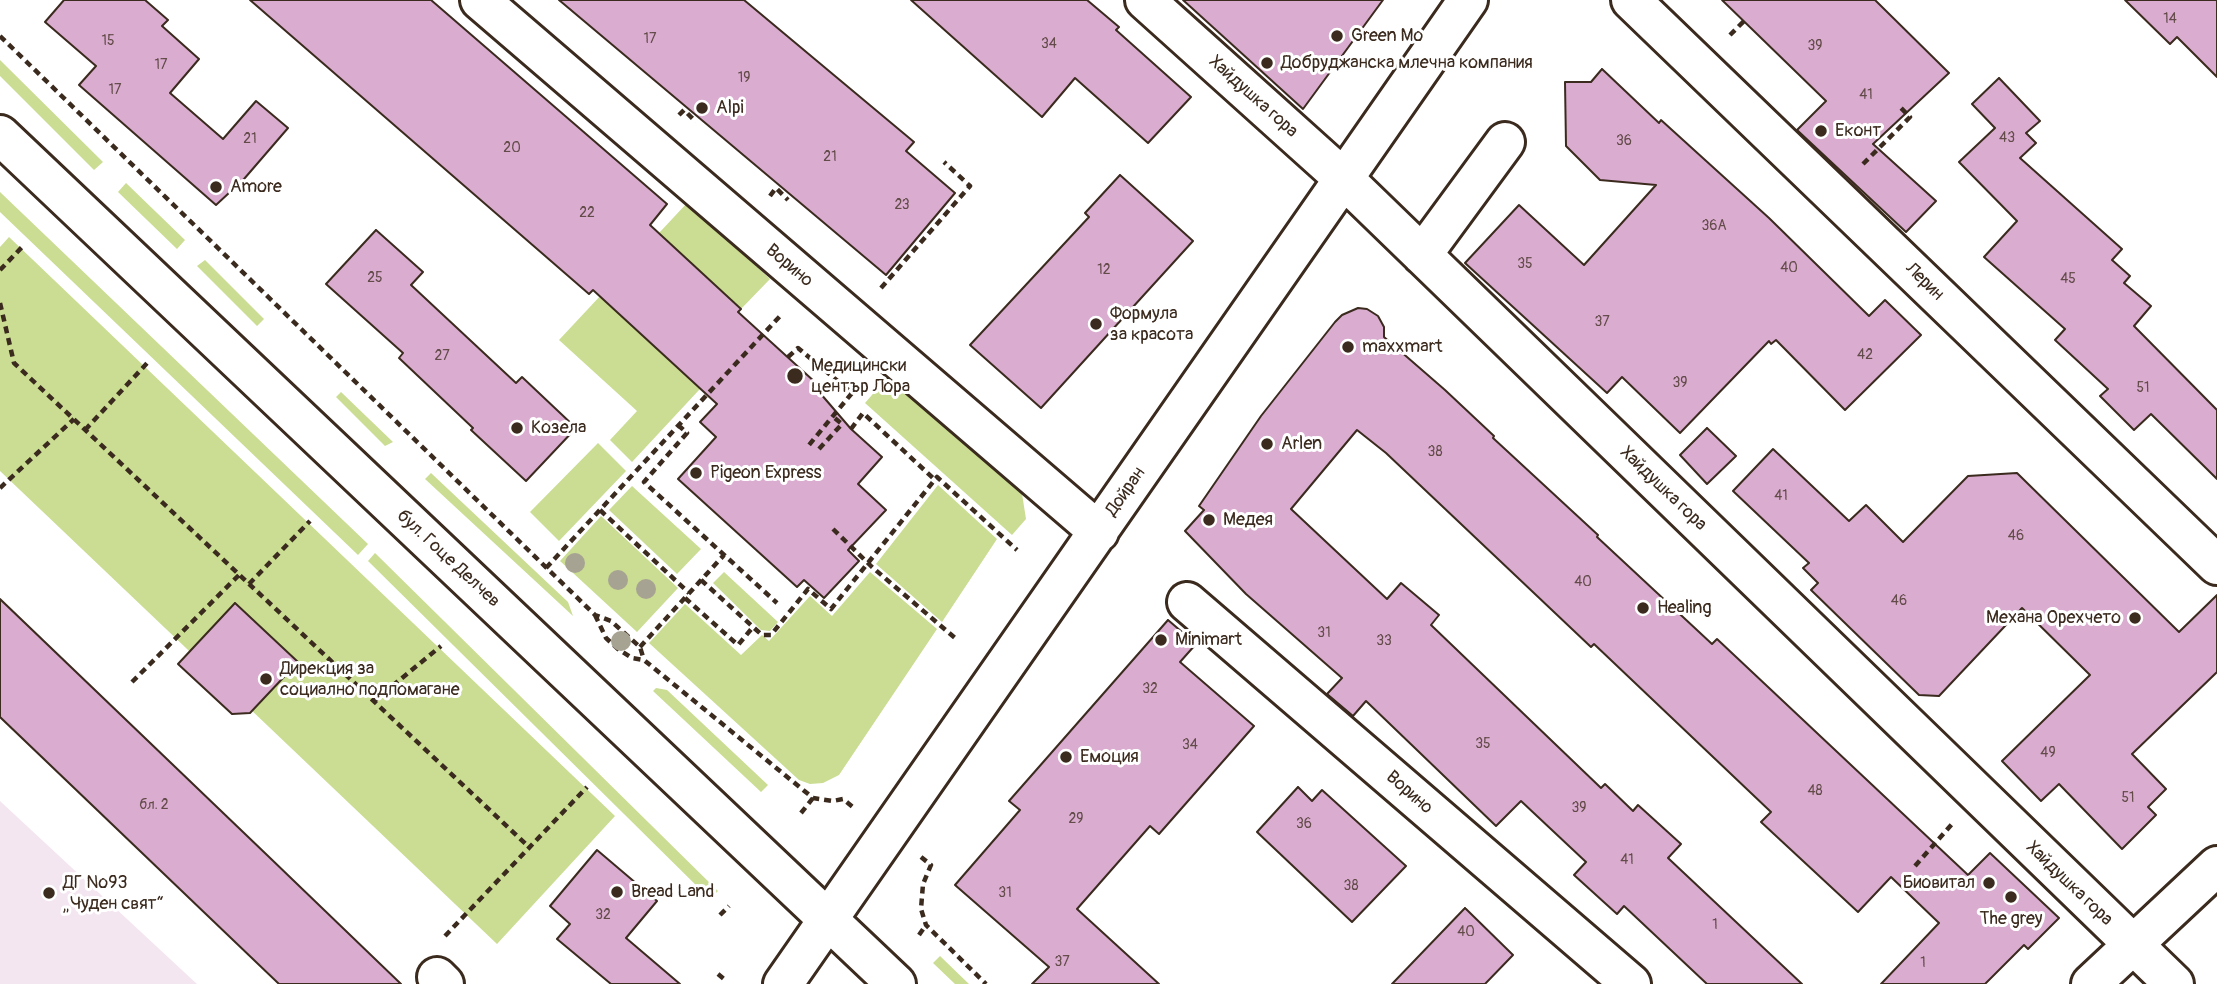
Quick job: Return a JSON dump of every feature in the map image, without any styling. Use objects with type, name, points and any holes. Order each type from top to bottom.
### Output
[{"type":"street","name":"Ворино","points":[[480,0],[1099,532]]},
{"type":"street","name":"Хайдушка гора","points":[[1145,0],[1344,178],[2174,984]]},
{"type":"street","name":"Дойран","points":[[783,984],[1468,0]]},
{"type":"street","name":"Лерин","points":[[1631,0],[2217,565]]},
{"type":"street","name":"бул. Гоце Делчев","points":[[0,135],[896,984]]},
{"type":"street","points":[[1422,255],[1505,142]]},
{"type":"street","name":"Ворино","points":[[1187,602],[1631,984]]},
{"type":"street","points":[[2091,984],[2217,866]]},
{"type":"path","points":[[0,36],[595,615],[611,621],[640,647],[644,660]]},
{"type":"path","points":[[1833,195],[1910,117],[1900,107]]},
{"type":"path","points":[[684,110],[696,122]]},
{"type":"path","points":[[853,320],[970,186],[944,162]]},
{"type":"path","points":[[776,188],[788,200]]},
{"type":"path","points":[[0,270],[24,245]]},
{"type":"path","points":[[546,568],[810,284]]},
{"type":"path","points":[[0,303],[14,363],[530,847]]},
{"type":"path","points":[[788,357],[798,348],[852,393],[808,444]]},
{"type":"path","points":[[85,430],[149,360]]},
{"type":"path","points":[[851,429],[863,414],[1017,550]]},
{"type":"path","points":[[819,449],[842,424],[832,416]]},
{"type":"path","points":[[0,488],[74,419]]},
{"type":"path","points":[[678,425],[687,433],[645,482],[777,603]]},
{"type":"path","points":[[701,580],[762,635],[771,635],[808,589],[831,609],[934,479]]},
{"type":"path","points":[[600,510],[689,593]]},
{"type":"path","points":[[249,584],[310,521]]},
{"type":"path","points":[[833,530],[955,638]]},
{"type":"path","points":[[640,647],[724,555]]},
{"type":"path","points":[[132,682],[239,575]]},
{"type":"path","points":[[685,598],[738,645],[753,627]]},
{"type":"path","points":[[595,615],[600,628],[612,644],[632,658],[644,660],[813,798],[833,801],[843,799],[852,806]]},
{"type":"path","points":[[374,701],[441,646]]},
{"type":"path","points":[[440,968],[530,847],[587,787]]},
{"type":"path","points":[[802,813],[813,798]]},
{"type":"path","points":[[1915,866],[1949,827]]},
{"type":"path","points":[[922,858],[931,865],[923,884],[921,909],[926,925],[986,984]]},
{"type":"path","points":[[720,915],[729,906]]},
{"type":"path","points":[[919,935],[926,925]]},
{"type":"path","points":[[718,974],[724,979]]},
{"type":"shaded area","name":"ДГ №93 „Чуден свят“","points":[[0,801],[197,984],[0,984]]},
{"type":"green space","points":[[0,60],[103,162],[94,170],[0,76]]},
{"type":"green space","points":[[126,183],[185,240],[177,249],[118,192]]},
{"type":"green space","points":[[0,192],[368,544],[358,555],[0,212]]},
{"type":"green space","points":[[688,202],[770,279],[741,309],[684,257],[726,361],[632,462],[610,440],[637,411],[559,340]]},
{"type":"green space","points":[[9,237],[615,816],[497,944],[0,471],[0,247]]},
{"type":"green space","points":[[205,260],[264,319],[257,326],[197,266]]},
{"type":"green space","points":[[891,373],[1020,481],[1026,519],[1012,535],[865,403]]},
{"type":"green space","points":[[341,392],[393,442],[385,446],[336,397]]},
{"type":"green space","points":[[598,443],[626,471],[559,541],[530,512]]},
{"type":"green space","points":[[431,473],[568,602],[573,616],[425,479]]},
{"type":"green space","points":[[938,485],[997,539],[942,622],[876,564]]},
{"type":"green space","points":[[632,486],[701,549],[677,574],[609,510]]},
{"type":"green space","points":[[601,516],[678,588],[637,632],[560,561]]},
{"type":"green space","points":[[375,553],[718,891],[710,899],[368,561]]},
{"type":"green space","points":[[724,572],[778,622],[770,631],[761,630],[713,583]]},
{"type":"green space","points":[[870,572],[937,629],[839,775],[823,783],[810,784],[799,780],[649,643],[685,604],[741,655],[762,635],[769,641],[810,596],[832,616]]},
{"type":"green space","points":[[656,688],[667,690],[768,785],[761,792],[653,691]]},
{"type":"green space","points":[[940,956],[969,984],[955,984],[933,963]]},
{"type":"building","points":[[64,0],[145,0],[168,20],[162,26],[199,59],[170,93],[223,139],[256,101],[288,128],[244,179],[216,205],[79,85],[96,66],[45,22]]},
{"type":"building","points":[[250,0],[431,0],[667,204],[650,225],[741,309],[738,312],[816,383],[814,386],[851,429],[882,457],[858,484],[886,510],[848,550],[859,561],[824,598],[804,580],[797,587],[678,479],[716,437],[700,422],[717,404],[593,290],[589,294]]},
{"type":"building","points":[[559,0],[744,0],[914,142],[906,151],[955,193],[886,275]]},
{"type":"building","points":[[911,0],[1087,0],[1119,27],[1116,30],[1191,97],[1148,143],[1075,78],[1042,117]]},
{"type":"building","points":[[1183,0],[1383,0],[1303,109]]},
{"type":"building","points":[[1722,0],[1875,0],[1949,73],[1873,144],[1936,201],[1906,232],[1797,130],[1826,101]]},
{"type":"building","points":[[2125,0],[2217,0],[2217,77],[2177,37],[2170,44]]},
{"type":"building","points":[[1602,69],[1659,123],[1661,120],[1769,218],[1869,316],[1885,300],[1921,335],[1845,410],[1776,340],[1771,344],[1769,341],[1680,433],[1622,377],[1607,393],[1465,263],[1519,205],[1584,265],[1656,185],[1600,180],[1566,146],[1565,82],[1591,82]]},
{"type":"building","points":[[1999,78],[2040,121],[2026,133],[2036,143],[2020,158],[2122,249],[2112,260],[2130,276],[2124,283],[2151,306],[2134,326],[2217,410],[2217,479],[2151,414],[2134,430],[2100,396],[2108,389],[2055,340],[2065,329],[1984,257],[2017,221],[1959,162],[1995,128],[1972,104]]},
{"type":"building","points":[[1120,175],[1193,241],[1041,408],[970,345],[1089,217],[1085,213]]},
{"type":"building","points":[[376,230],[423,272],[411,285],[516,383],[522,377],[576,428],[526,481],[399,358],[403,353],[326,284]]},
{"type":"building","points":[[1358,308],[1367,309],[1378,316],[1384,327],[1384,337],[1445,390],[1712,644],[1717,639],[1968,875],[1990,853],[2059,918],[2028,949],[2024,945],[1985,984],[1881,984],[1939,923],[1891,877],[1858,912],[1761,822],[1771,812],[1594,644],[1591,647],[1386,453],[1357,430],[1291,509],[1387,599],[1401,583],[1439,615],[1431,625],[1601,788],[1605,784],[1633,811],[1638,805],[1681,844],[1668,858],[1802,984],[1707,984],[1624,906],[1617,914],[1574,875],[1586,862],[1521,801],[1496,826],[1366,701],[1353,716],[1327,694],[1342,678],[1246,594],[1185,531],[1204,510],[1199,506],[1261,416],[1335,322],[1342,315]]},
{"type":"building","points":[[1707,428],[1736,456],[1707,484],[1680,455]]},
{"type":"building","points":[[1773,449],[1849,521],[1866,505],[1903,542],[1968,476],[2017,473],[2179,632],[2217,595],[2217,672],[2132,754],[2166,789],[2148,807],[2156,815],[2122,849],[2059,784],[2041,801],[2002,761],[2090,675],[2022,608],[1939,696],[1919,695],[1811,590],[1818,583],[1803,568],[1809,563],[1733,491]]},
{"type":"building","points":[[0,599],[401,984],[279,984],[0,717]]},
{"type":"building","points":[[235,603],[298,662],[250,713],[232,714],[178,664]]},
{"type":"building","points":[[1168,620],[1196,644],[1180,662],[1254,726],[1159,834],[1150,826],[1077,909],[1159,984],[1032,984],[1049,967],[955,885],[1020,810],[1009,801]]},
{"type":"building","points":[[1298,787],[1312,801],[1322,790],[1406,866],[1352,922],[1257,832]]},
{"type":"building","points":[[597,850],[657,901],[626,938],[680,984],[611,984],[557,939],[570,924],[550,906]]},
{"type":"building","points":[[1465,908],[1513,955],[1485,984],[1392,984]]},
{"type":"place","name":"Green Mo","points":[[1337,36]]},
{"type":"place","name":"Добруджанска млечна компания","points":[[1267,63]]},
{"type":"place","name":"Alpi","points":[[702,108]]},
{"type":"place","name":"Еконт","points":[[1821,131]]},
{"type":"place","name":"Amore","points":[[216,187]]},
{"type":"place","name":"Формула за красота","points":[[1096,324]]},
{"type":"place","name":"maxxmart","points":[[1348,347]]},
{"type":"place","name":"Медицински център Лора","points":[[795,376]]},
{"type":"place","name":"Козела","points":[[517,428]]},
{"type":"place","name":"Arlen","points":[[1267,444]]},
{"type":"place","name":"Pigeon Express","points":[[696,473]]},
{"type":"place","name":"Медея","points":[[1209,520]]},
{"type":"place","name":"Healing","points":[[1643,608]]},
{"type":"place","name":"Механа Орехчето","points":[[2135,618]]},
{"type":"place","name":"Minimart","points":[[1161,640]]},
{"type":"place","name":"Дирекция за социално подпомагане","points":[[266,679]]},
{"type":"place","name":"Емоция","points":[[1066,757]]},
{"type":"place","name":"Биовитал","points":[[1989,883]]},
{"type":"place","name":"Bread Land","points":[[617,892]]},
{"type":"place","name":"ДГ №93 „Чуден свят“","points":[[49,893]]},
{"type":"place","name":"The grey","points":[[2011,897]]}]
